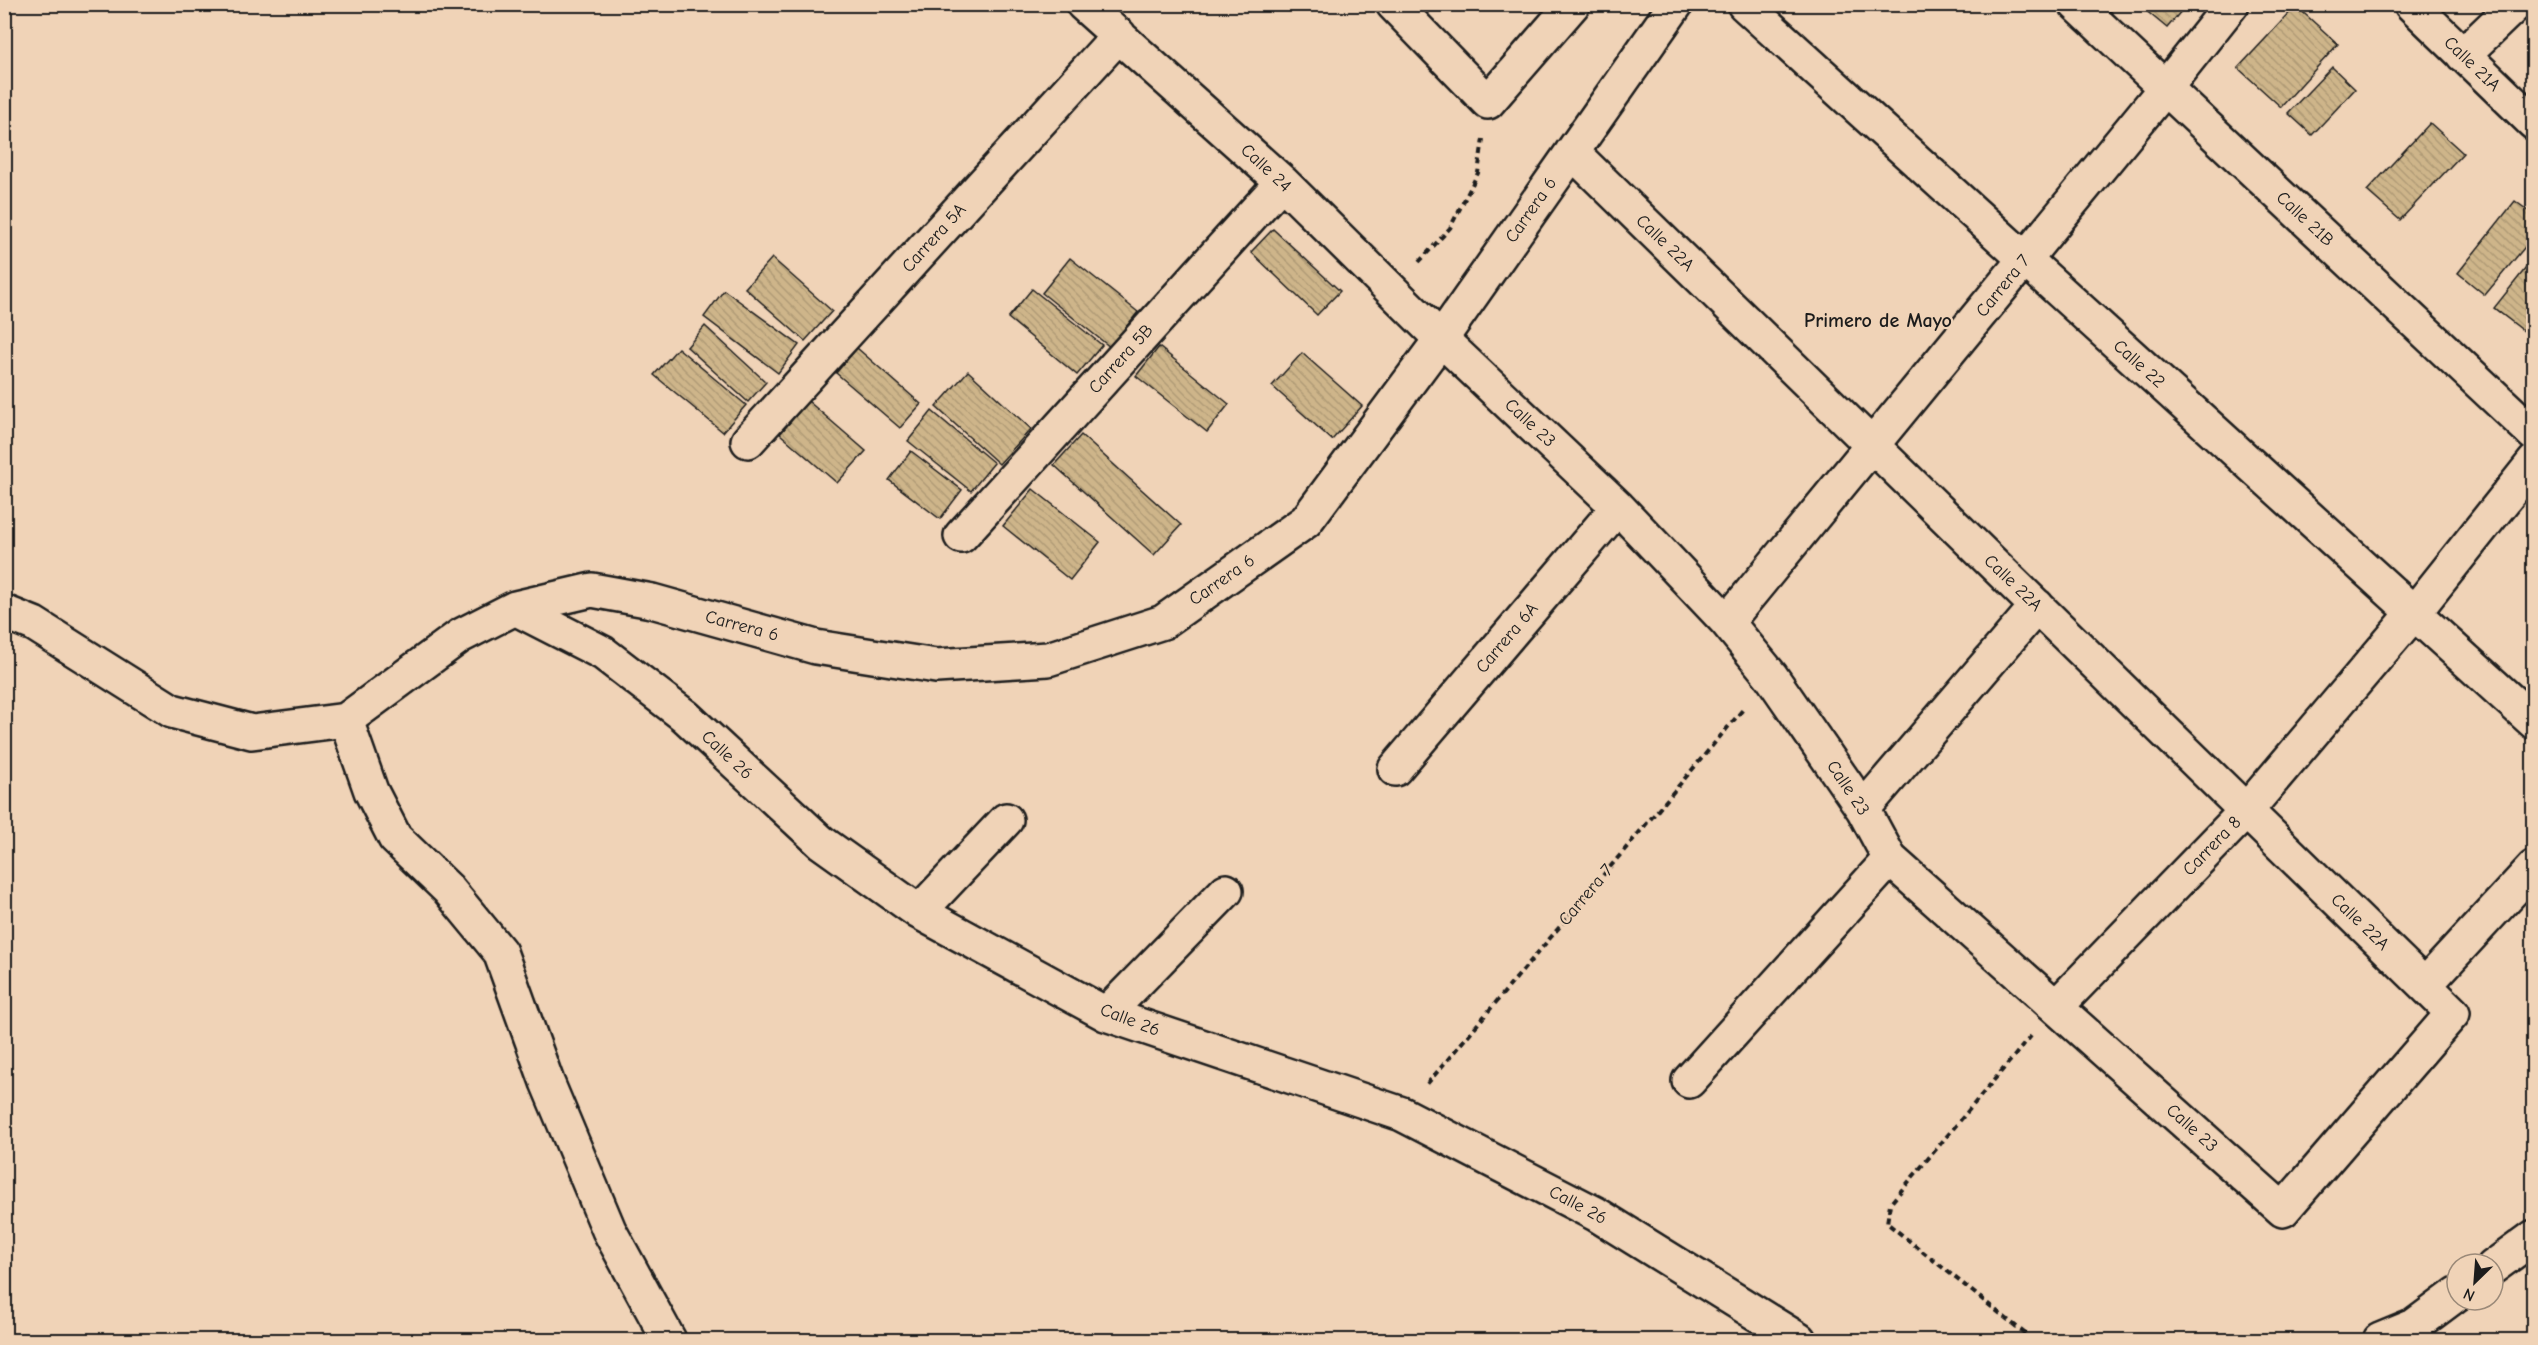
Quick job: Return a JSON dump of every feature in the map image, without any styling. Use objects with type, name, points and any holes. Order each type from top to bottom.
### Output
[{"type":"street","name":"Calle 24","points":[[1083,4],[1282,182],[1441,339]]},
{"type":"street","points":[[1393,4],[1488,102],[1573,4]]},
{"type":"street","name":"Carrera 6","points":[[346,720],[460,636],[514,608],[592,590],[652,601],[816,647],[936,666],[1048,658],[1163,622],[1306,521],[1441,339],[1676,4]]},
{"type":"street","name":"Calle 22","points":[[1744,4],[2534,723]]},
{"type":"street","name":"Calle 21B","points":[[2076,4],[2534,434]]},
{"type":"street","name":"Carrera 7","points":[[1727,622],[2232,4]]},
{"type":"street","name":"Calle 21A","points":[[2410,4],[2534,123]]},
{"type":"street","points":[[2463,55],[2516,4]]},
{"type":"street","name":"Carrera 5A","points":[[748,441],[1119,35]]},
{"type":"street","name":"Calle 22A","points":[[1572,152],[2453,1013],[2283,1210]]},
{"type":"street","name":"Carrera 5B","points":[[961,536],[1282,182]]},
{"type":"street","name":"Calle 23","points":[[1441,339],[1618,507],[1727,622],[1770,676],[1863,809],[1890,859],[2283,1210]]},
{"type":"street","name":"Carrera 8","points":[[2056,1007],[2246,811],[2414,614],[2534,462]]},
{"type":"street","name":"Carrera 6A","points":[[1395,769],[1618,507]]},
{"type":"street","points":[[1863,809],[2037,606]]},
{"type":"street","name":"Calle 26","points":[[514,608],[603,653],[685,716],[821,842],[919,912],[1106,1014],[1402,1114],[1596,1214],[1799,1341]]},
{"type":"street","points":[[4,612],[34,624],[172,711],[252,732],[346,720],[371,791],[395,838],[448,889],[500,952],[547,1082],[609,1230],[669,1341]]},
{"type":"street","points":[[919,912],[1006,820]]},
{"type":"street","points":[[1689,1081],[1890,859]]},
{"type":"street","points":[[2425,986],[2534,867]]},
{"type":"street","points":[[1106,1014],[1226,891]]},
{"type":"street","points":[[2505,1258],[2534,1237]]},
{"type":"street","points":[[2380,1341],[2414,1326],[2445,1302]]},
{"type":"path","points":[[1393,292],[1450,228],[1478,173],[1488,102]]},
{"type":"path","name":"Carrera 7","points":[[1402,1114],[1770,676]]},
{"type":"path","points":[[2033,1341],[1887,1223],[1890,1204],[2056,1007]]},
{"type":"building","points":[[2138,4],[2187,4],[2167,28]]},
{"type":"building","points":[[2296,6],[2338,44],[2281,107],[2238,68]]},
{"type":"building","points":[[2332,67],[2355,89],[2312,135],[2288,113]]},
{"type":"building","points":[[2430,123],[2463,153],[2400,220],[2367,191]]},
{"type":"building","points":[[2515,201],[2534,215],[2534,236],[2485,295],[2458,273]]},
{"type":"building","points":[[1273,229],[1340,291],[1317,315],[1251,252]]},
{"type":"building","points":[[772,258],[832,311],[805,341],[745,288]]},
{"type":"building","points":[[1070,258],[1138,312],[1110,347],[1042,293]]},
{"type":"building","points":[[2534,258],[2534,329],[2529,335],[2494,308]]},
{"type":"building","points":[[1032,289],[1102,345],[1077,375],[1008,318]]},
{"type":"building","points":[[724,290],[799,345],[778,373],[704,317]]},
{"type":"building","points":[[705,326],[766,382],[748,402],[687,347]]},
{"type":"building","points":[[1159,347],[1229,404],[1207,432],[1136,376]]},
{"type":"building","points":[[678,348],[746,405],[723,432],[654,375]]},
{"type":"building","points":[[857,348],[921,404],[900,428],[836,373]]},
{"type":"building","points":[[1302,353],[1362,406],[1332,440],[1272,386]]},
{"type":"building","points":[[968,371],[1031,429],[999,464],[936,407]]},
{"type":"building","points":[[808,401],[866,451],[837,483],[780,434]]},
{"type":"building","points":[[932,411],[994,463],[971,491],[908,441]]},
{"type":"building","points":[[1081,435],[1181,525],[1154,555],[1054,465]]},
{"type":"building","points":[[911,451],[962,490],[940,519],[889,480]]},
{"type":"building","points":[[1033,489],[1100,542],[1070,580],[1003,526]]},
{"type":"district","name":"Primero de Mayo","points":[[1878,320]]}]
